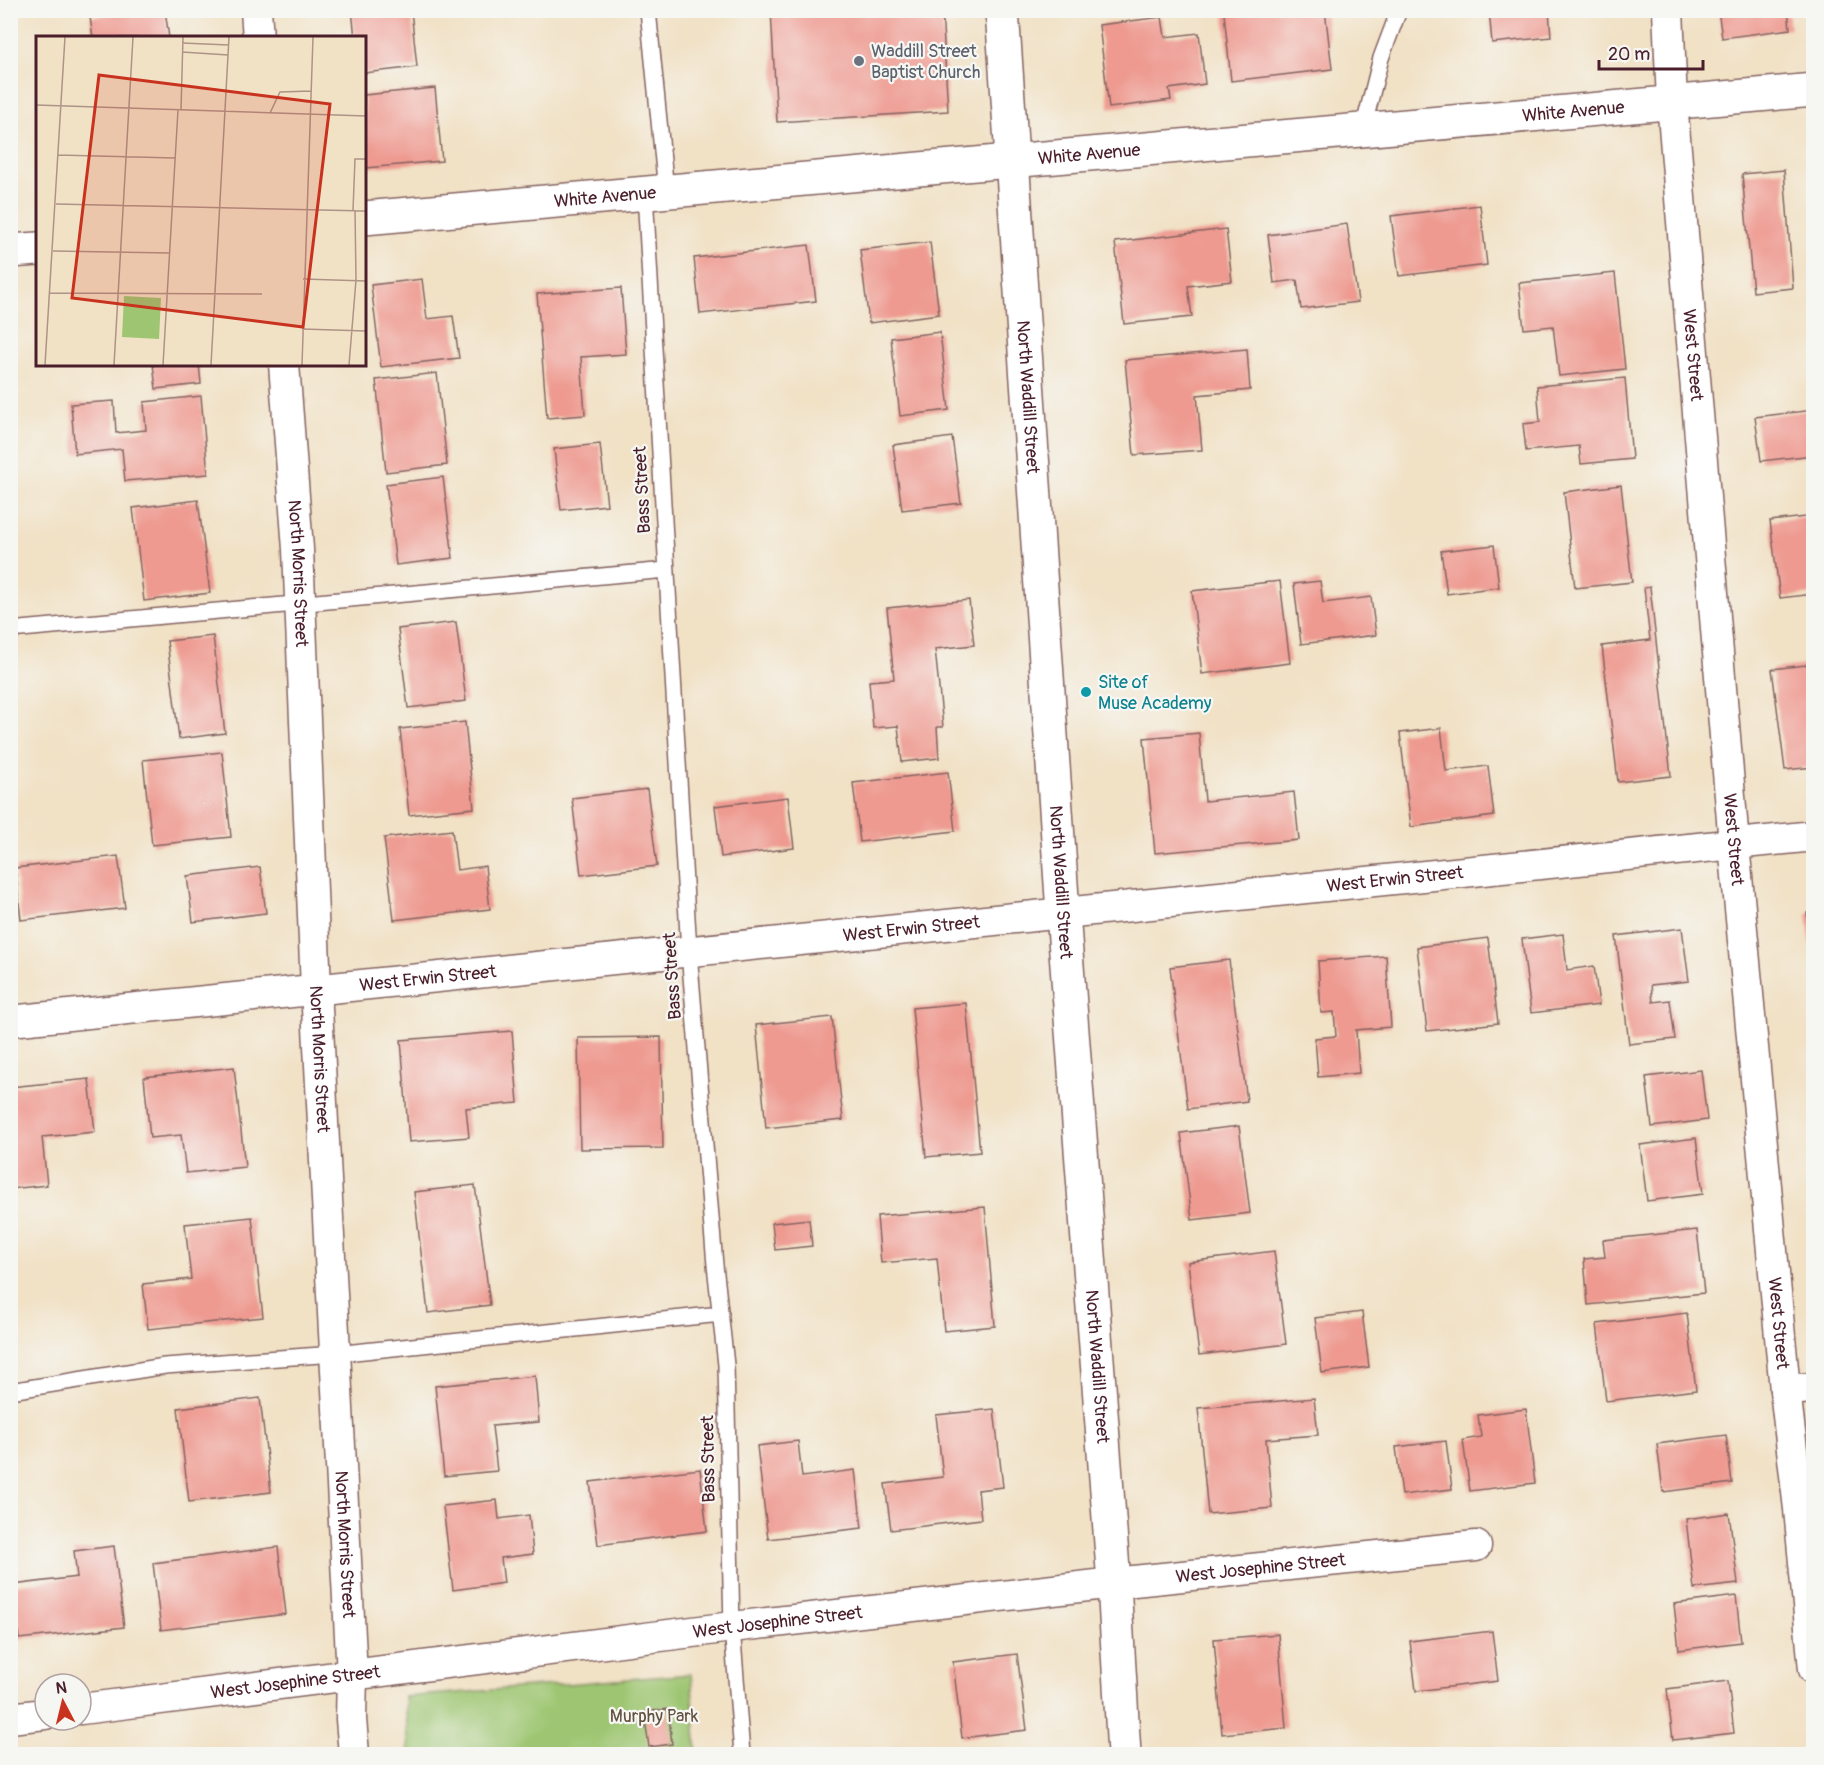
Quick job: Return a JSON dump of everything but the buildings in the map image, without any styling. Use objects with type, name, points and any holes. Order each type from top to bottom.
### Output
[{"type":"street","points":[[256,10],[258,36]]},
{"type":"street","name":"North Waddill Street","points":[[1002,10],[1064,913],[1114,1583],[1124,1755]]},
{"type":"street","name":"West Street","points":[[1668,10],[1672,102],[1734,844],[1799,1389],[1799,1509],[1814,1669]]},
{"type":"street","name":"White Avenue","points":[[366,218],[1814,90]]},
{"type":"street","points":[[10,251],[36,249]]},
{"type":"street","name":"North Morris Street","points":[[284,366],[300,604],[316,990],[352,1675],[351,1719],[354,1755]]},
{"type":"street","name":"West Erwin Street","points":[[10,1021],[1814,836]]},
{"type":"street","name":"West Josephine Street","points":[[93,1707],[732,1627],[1114,1583],[1476,1546]]},
{"type":"street","points":[[10,1718],[33,1715]]},
{"type":"lane","name":"Bass Street","points":[[648,10],[667,570],[689,952],[726,1365],[732,1627],[742,1755]]},
{"type":"lane","points":[[1363,129],[1381,58],[1400,10]]},
{"type":"lane","points":[[10,630],[667,570]]},
{"type":"lane","points":[[10,1391],[165,1366],[335,1354],[720,1314]]},
{"type":"green space","name":"Murphy Park","points":[[691,1674],[697,1754],[409,1754],[405,1697]]},
{"type":"place","name":"Waddill Street Baptist Church","points":[[859,61]]},
{"type":"place","name":"Site of Muse Academy","points":[[1086,692]]}]
